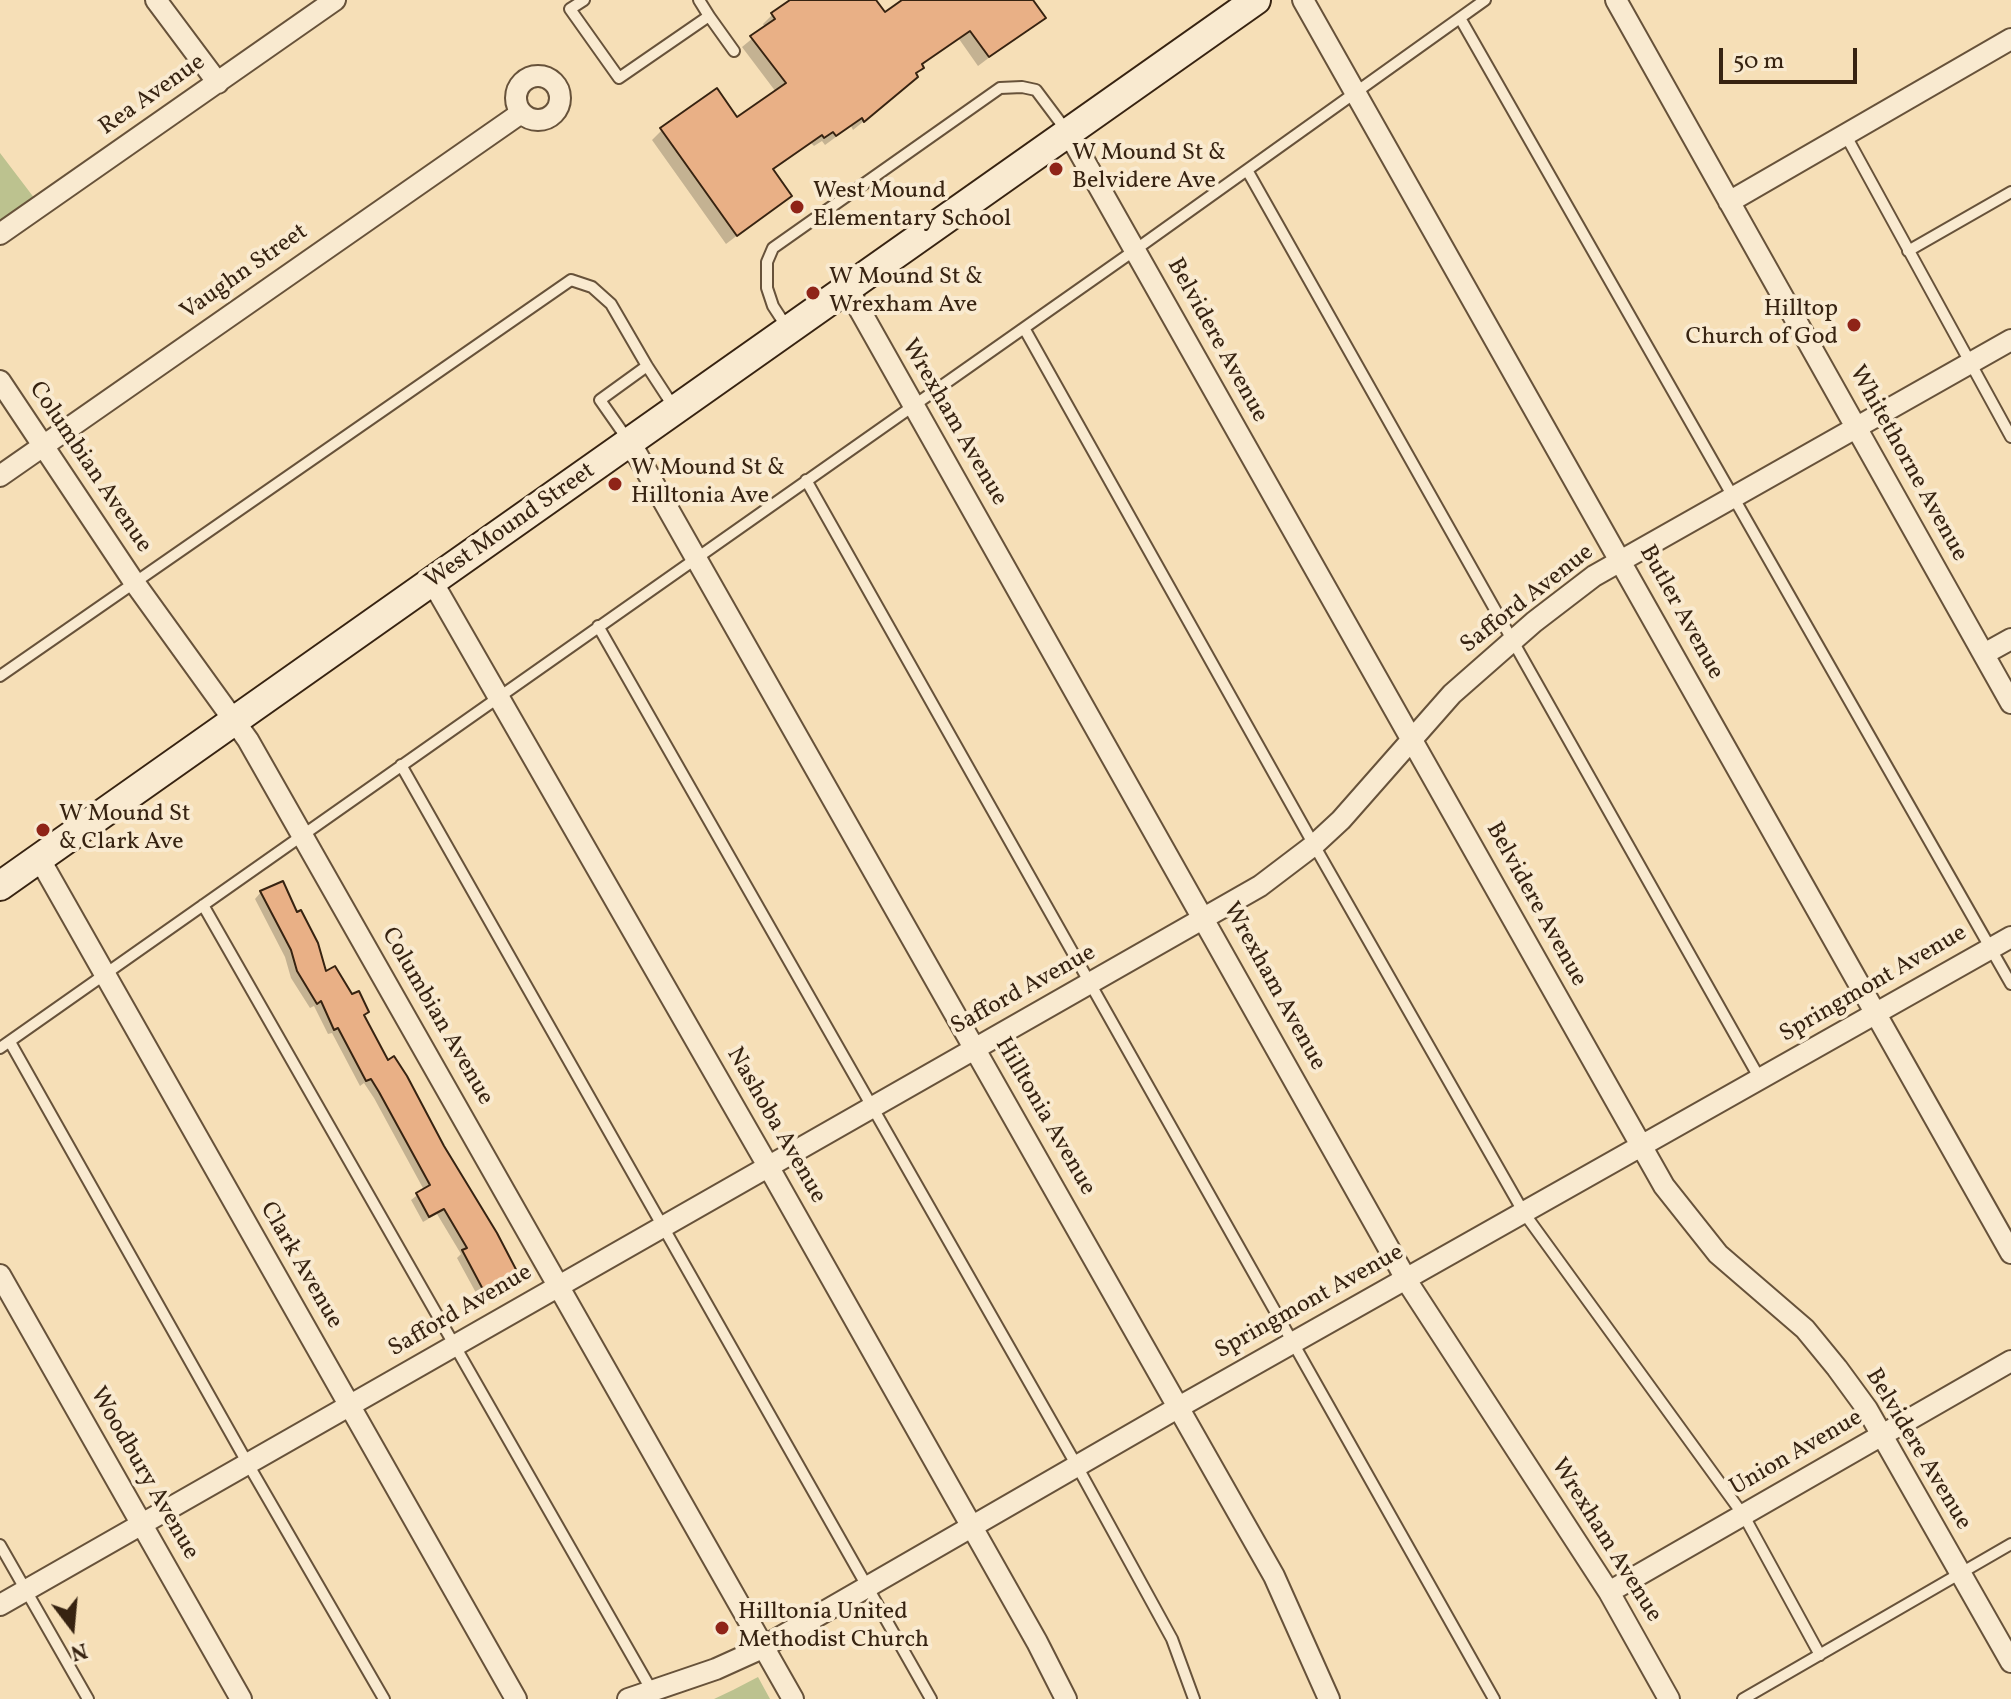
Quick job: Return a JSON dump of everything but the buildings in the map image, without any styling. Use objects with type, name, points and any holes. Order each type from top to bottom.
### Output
[{"type":"street","points":[[156,0],[218,83]]},
{"type":"street","name":"Rea Avenue","points":[[0,234],[335,0]]},
{"type":"street","name":"West Mound Street","points":[[4,880],[433,583],[1256,0]]},
{"type":"street","name":"Butler Avenue","points":[[1303,0],[2011,1253]]},
{"type":"street","name":"Whitethorne Avenue","points":[[1623,3],[1729,202],[2011,703]]},
{"type":"street","points":[[1729,202],[2011,39]]},
{"type":"street","name":"Vaughn Street","points":[[0,476],[521,113]]},
{"type":"street","name":"Belvidere Avenue","points":[[1068,132],[1664,1186],[1718,1254],[1805,1329],[1867,1409],[2011,1662]]},
{"type":"street","name":"Wrexham Avenue","points":[[848,289],[1407,1279],[1609,1592],[1669,1699]]},
{"type":"street","name":"Safford Avenue","points":[[0,1605],[1260,886],[1341,820],[1452,694],[1513,640],[1594,576],[2011,340]]},
{"type":"street","name":"Columbian Avenue","points":[[0,381],[134,582],[236,721],[793,1699]]},
{"type":"street","name":"Hilltonia Avenue","points":[[630,442],[1274,1576],[1329,1699]]},
{"type":"street","name":"Nashoba Avenue","points":[[433,583],[768,1166],[1066,1699]]},
{"type":"street","points":[[1984,654],[2011,639]]},
{"type":"street","name":"Clark Avenue","points":[[39,858],[516,1699]]},
{"type":"street","name":"Springmont Avenue","points":[[628,1699],[716,1669],[765,1647],[1179,1407],[2011,937]]},
{"type":"street","name":"Woodbury Avenue","points":[[0,1275],[241,1699]]},
{"type":"street","name":"Union Avenue","points":[[1609,1592],[2011,1361]]},
{"type":"lane","points":[[584,0],[570,9],[619,78],[709,16]]},
{"type":"lane","points":[[699,0],[734,51]]},
{"type":"lane","points":[[0,1048],[1135,250],[1485,0]]},
{"type":"lane","points":[[1460,18],[2011,984]]},
{"type":"lane","points":[[789,330],[773,306],[767,288],[767,262],[773,248],[1000,88],[1036,90],[1068,132]]},
{"type":"lane","points":[[1845,134],[2011,437]]},
{"type":"lane","points":[[1247,170],[1760,1079]]},
{"type":"lane","points":[[1908,251],[2011,192]]},
{"type":"lane","points":[[0,676],[571,280],[592,287],[611,304],[676,410]]},
{"type":"lane","points":[[1024,328],[1524,1213],[1744,1516],[1820,1655]]},
{"type":"lane","points":[[630,442],[600,400],[647,366]]},
{"type":"lane","points":[[806,480],[1494,1699]]},
{"type":"lane","points":[[598,626],[1077,1466],[1172,1639],[1194,1699]]},
{"type":"lane","points":[[401,765],[931,1699]]},
{"type":"lane","points":[[203,905],[652,1691]]},
{"type":"lane","points":[[10,1042],[384,1699]]},
{"type":"lane","points":[[1743,1699],[2011,1544]]},
{"type":"lane","points":[[0,1545],[88,1699]]},
{"type":"green space","points":[[0,153],[35,199],[0,224]]},
{"type":"green space","points":[[758,1677],[770,1699],[714,1699],[733,1690]]},
{"type":"place","name":"W Mound St & Belvidere Ave","points":[[1056,169]]},
{"type":"place","name":"West Mound Elementary School","points":[[797,207]]},
{"type":"place","name":"W Mound St & Wrexham Ave","points":[[813,293]]},
{"type":"place","name":"Hilltop Church of God","points":[[1854,325]]},
{"type":"place","name":"W Mound St & Hilltonia Ave","points":[[615,484]]},
{"type":"place","name":"W Mound St & Clark Ave","points":[[43,830]]},
{"type":"place","name":"Hilltonia United Methodist Church","points":[[722,1628]]}]
